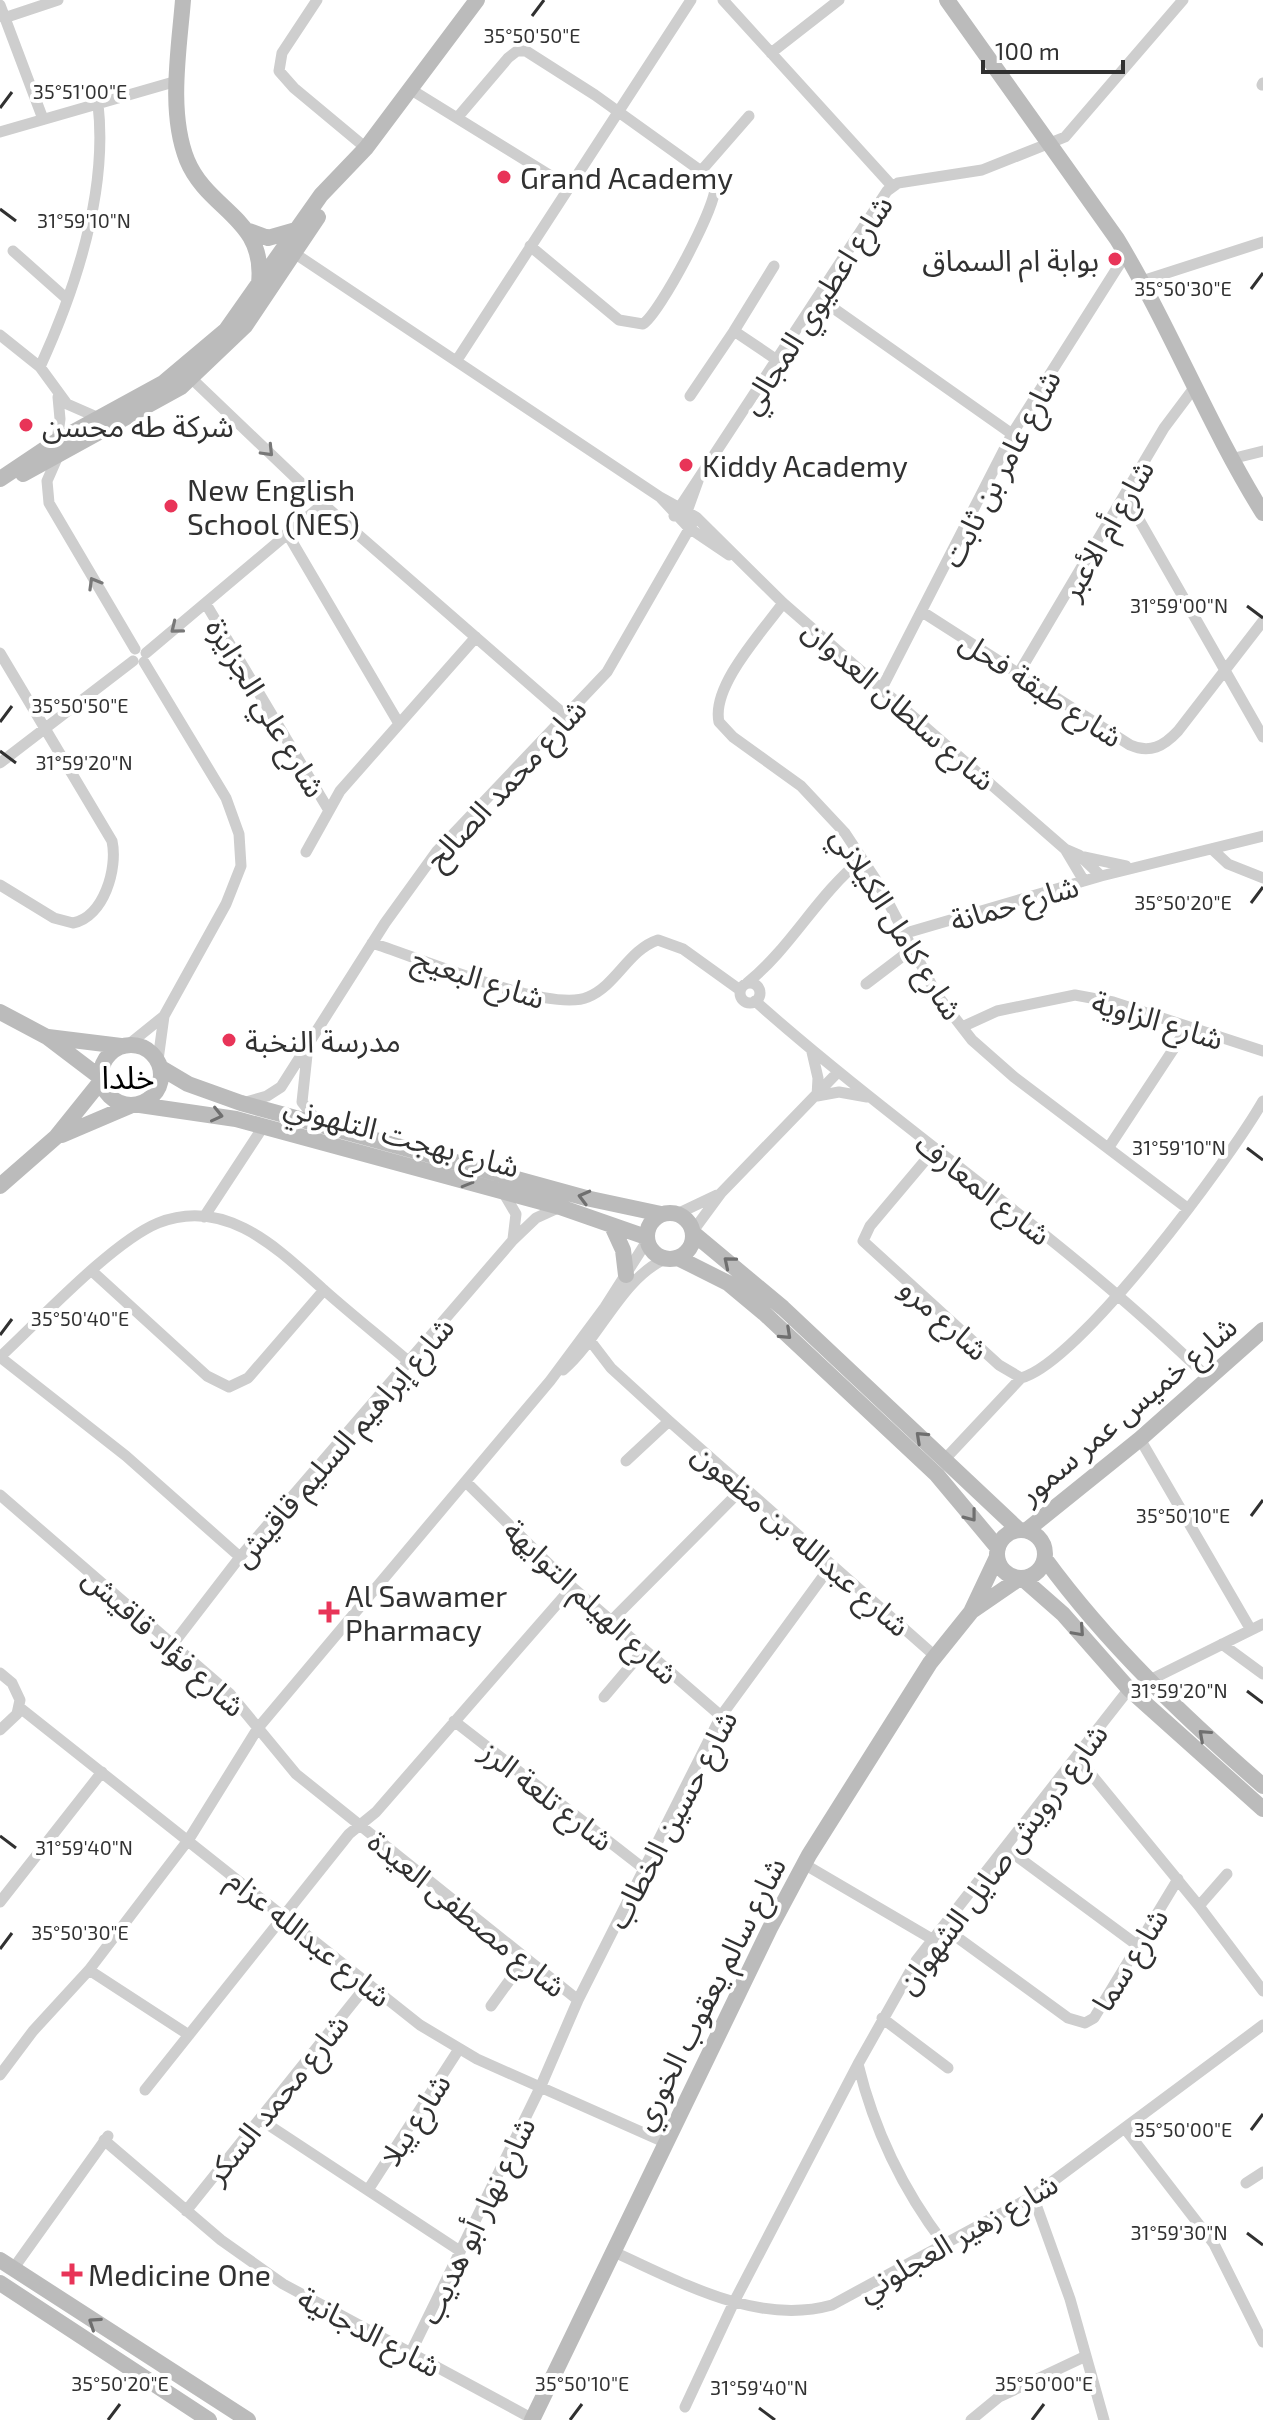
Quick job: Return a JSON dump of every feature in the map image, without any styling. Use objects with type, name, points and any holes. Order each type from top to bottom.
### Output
[{"type":"street","points":[[4,18],[58,0]]},
{"type":"street","points":[[183,0],[177,81],[182,139],[191,168],[204,188],[249,231],[268,238],[296,230]]},
{"type":"street","points":[[317,0],[282,53],[279,71],[294,88],[366,148]]},
{"type":"street","points":[[0,479],[171,394],[226,330],[321,195],[333,187],[366,148],[477,0]]},
{"type":"street","points":[[457,360],[567,186],[691,0]]},
{"type":"street","points":[[723,0],[892,186]]},
{"type":"street","points":[[771,53],[839,0]]},
{"type":"street","name":"شارع اعطيوي المجالي","points":[[685,517],[698,480],[892,186],[982,170],[1052,143],[1080,123],[1183,0]]},
{"type":"street","points":[[950,1],[1052,143],[1126,254],[1231,459],[1263,513]]},
{"type":"street","points":[[0,5],[43,119]]},
{"type":"street","points":[[457,118],[491,75],[513,53],[522,50],[550,65],[618,112],[701,171],[715,187],[712,204],[659,305],[643,324],[619,320],[530,246]]},
{"type":"street","points":[[0,132],[177,81]]},
{"type":"street","points":[[410,89],[567,186]]},
{"type":"street","points":[[40,367],[67,299],[87,228],[99,164],[101,133],[98,104]]},
{"type":"street","points":[[701,171],[749,116]]},
{"type":"street","points":[[0,485],[99,418],[187,374],[245,326],[331,196],[333,187]]},
{"type":"street","points":[[249,231],[260,263],[259,285]]},
{"type":"street","points":[[1142,281],[1263,242]]},
{"type":"street","points":[[13,251],[67,299]]},
{"type":"street","name":"شارع سلطان العدوان","points":[[294,253],[660,497],[883,686],[1065,849],[1084,881]]},
{"type":"street","name":"شارع عامر بن ثابت","points":[[883,686],[924,613],[1012,434],[1126,254]]},
{"type":"street","points":[[690,396],[774,266]]},
{"type":"street","points":[[819,298],[1012,434]]},
{"type":"street","points":[[734,331],[777,360]]},
{"type":"street","points":[[0,335],[40,367],[58,396],[76,410],[99,418]]},
{"type":"street","points":[[187,374],[323,504],[566,716]]},
{"type":"street","name":"شارع أم الأعبر","points":[[1020,671],[1164,428],[1194,388]]},
{"type":"street","points":[[56,1137],[135,1105],[160,1087],[164,1016],[238,882],[241,851],[226,798],[49,503],[47,481],[58,448],[58,396]]},
{"type":"street","points":[[1231,459],[1263,451]]},
{"type":"street","points":[[1125,495],[1263,737]]},
{"type":"street","points":[[0,763],[206,604],[323,504]]},
{"type":"street","name":"شارع محمد الصالح","points":[[241,1103],[275,1092],[309,1047],[372,943],[454,831],[566,716],[613,662],[685,517]]},
{"type":"street","points":[[287,533],[398,722]]},
{"type":"street","name":"شارع كامل الكيلاني","points":[[783,603],[730,678],[718,707],[719,722],[733,737],[801,786],[845,833],[906,933],[937,995],[962,1027],[1014,1077],[1187,1208]]},
{"type":"street","name":"شارع علي الجزايزة","points":[[206,604],[328,809]]},
{"type":"street","name":"شارع طبقة فحل","points":[[924,613],[1020,671],[1130,745],[1146,750],[1168,741],[1224,671]]},
{"type":"street","points":[[1224,671],[1263,621]]},
{"type":"street","name":"شارع علي الجزايزة","points":[[306,852],[328,809],[398,722],[476,637]]},
{"type":"street","points":[[0,653],[112,841],[112,876],[92,912],[73,923],[54,918],[0,885]]},
{"type":"street","name":"شارع حمانة","points":[[906,933],[1101,876],[1263,836]]},
{"type":"street","name":"شارع سلطان العدوان","points":[[1065,849],[1079,855],[1101,876]]},
{"type":"street","points":[[1213,850],[1228,864],[1263,878]]},
{"type":"street","points":[[1079,855],[1110,864],[1138,866]]},
{"type":"street","points":[[744,987],[770,965],[821,900],[862,859]]},
{"type":"street","name":"شارع البعيج","points":[[372,943],[515,990],[569,1002],[600,991],[639,950],[658,940],[683,949],[744,987]]},
{"type":"street","points":[[866,984],[912,949]]},
{"type":"street","points":[[757,998],[770,965]]},
{"type":"street","name":"شارع المعارف","points":[[744,987],[745,1002],[757,998],[838,1072],[1118,1294],[1209,1379]]},
{"type":"street","name":"شارع الزاوية","points":[[962,1027],[997,1011],[1075,995],[1113,1002],[1263,1051]]},
{"type":"street","points":[[0,1012],[47,1037],[101,1080],[111,1098],[135,1105]]},
{"type":"street","points":[[0,1186],[56,1137],[101,1080],[105,1059],[164,1016]]},
{"type":"street","points":[[1109,1147],[1188,1027]]},
{"type":"street","points":[[47,1037],[145,1048],[160,1064]]},
{"type":"street","name":"شارع محمد الصالح","points":[[309,1047],[303,1072],[302,1102],[325,1127]]},
{"type":"street","points":[[809,1048],[818,1078],[817,1096]]},
{"type":"street","name":"شارع بهجت التلهوني","points":[[160,1064],[188,1084],[241,1103],[586,1198],[669,1214]]},
{"type":"street","points":[[0,2075],[33,2031],[89,1970],[189,1839],[258,1728],[635,1282],[690,1248],[693,1232],[721,1193],[838,1072]]},
{"type":"street","points":[[817,1096],[851,1093],[871,1098]]},
{"type":"street","name":"شارع مرو","points":[[934,1150],[870,1226],[863,1241],[999,1365],[1021,1378],[1042,1370],[1118,1294],[1187,1208],[1263,1101]]},
{"type":"street","name":"شارع بهجت التلهوني","points":[[135,1105],[205,1112],[263,1127],[560,1207],[647,1239]]},
{"type":"street","points":[[204,1217],[263,1127]]},
{"type":"street","points":[[501,1190],[516,1214],[513,1240]]},
{"type":"street","points":[[589,1337],[647,1239],[650,1223],[721,1193]]},
{"type":"street","name":"شارع إبراهيم السليم قاقيش","points":[[173,1644],[240,1557],[513,1240],[536,1218],[560,1207]]},
{"type":"street","points":[[669,1214],[687,1220],[693,1232],[783,1308],[1022,1530],[1042,1541],[1045,1559],[1078,1603],[1148,1681],[1263,1786]]},
{"type":"street","points":[[240,1557],[126,1456],[0,1357],[131,1240],[158,1223],[204,1217],[238,1225],[266,1239],[408,1361]]},
{"type":"street","points":[[612,1226],[623,1250],[626,1275]]},
{"type":"street","points":[[647,1239],[654,1252],[728,1283],[764,1313],[937,1475],[997,1552],[1007,1574],[1021,1578],[1063,1614],[1129,1689],[1263,1809]]},
{"type":"street","points":[[93,1272],[207,1376],[229,1387],[248,1378],[324,1290]]},
{"type":"street","name":"شارع خميس عمر سمور","points":[[1022,1530],[1140,1439],[1263,1330]]},
{"type":"street","name":"شارع عبدالله بن مظعون","points":[[589,1337],[611,1368]]},
{"type":"street","name":"شارع عبدالله بن مظعون","points":[[579,1349],[611,1368],[830,1567],[935,1656]]},
{"type":"street","points":[[945,1459],[1021,1378]]},
{"type":"street","name":"شارع عبدالله بن مظعون","points":[[626,1461],[669,1421]]},
{"type":"street","points":[[1140,1439],[1251,1630]]},
{"type":"street","name":"شارع الهيلم التوايهة","points":[[466,1482],[610,1622],[721,1716]]},
{"type":"street","points":[[610,1622],[743,1488]]},
{"type":"street","name":"شارع فؤاد قاقيش","points":[[0,1495],[230,1694],[288,1766],[358,1825]]},
{"type":"street","points":[[997,1552],[1005,1536],[1022,1530]]},
{"type":"street","name":"شارع سالم يعقوب الخوري","points":[[533,2419],[664,2142],[804,1864],[935,1656],[971,1612],[997,1552]]},
{"type":"street","points":[[1021,1578],[1037,1573],[1045,1559]]},
{"type":"street","name":"شارع حسين الخطاب","points":[[540,2088],[578,2000],[721,1716],[830,1567]]},
{"type":"street","name":"شارع سالم يعقوب الخوري","points":[[971,1612],[1021,1578]]},
{"type":"street","points":[[145,2090],[358,1825],[376,1812],[572,1587]]},
{"type":"street","points":[[1148,1681],[1263,1624]]},
{"type":"street","points":[[1222,1644],[1263,1674]]},
{"type":"street","points":[[604,1697],[643,1651]]},
{"type":"street","name":"شارع عبدالله عزام","points":[[0,1673],[18,1692],[19,1707],[189,1839],[367,1985],[459,2049],[664,2142]]},
{"type":"street","name":"شارع درويش صايل الشهوان","points":[[685,2407],[734,2302],[882,2018],[932,1939],[1007,1849],[1129,1689]]},
{"type":"street","points":[[0,1730],[19,1707]]},
{"type":"street","name":"شارع تلعة الرز","points":[[454,1721],[643,1868]]},
{"type":"street","name":"شارع سما","points":[[943,1927],[1068,2018],[1085,2023],[1094,2018],[1178,1879],[1077,1757]]},
{"type":"street","points":[[0,1902],[102,1772]]},
{"type":"street","name":"شارع مصطفى العيدة","points":[[358,1825],[578,2000]]},
{"type":"street","points":[[1007,1849],[1137,1945]]},
{"type":"street","points":[[804,1864],[932,1939]]},
{"type":"street","points":[[1199,1906],[1227,1874]]},
{"type":"street","points":[[1178,1879],[1263,1991]]},
{"type":"street","points":[[491,2006],[525,1959]]},
{"type":"street","points":[[89,1970],[189,2035]]},
{"type":"street","name":"شارع محمد السكر","points":[[186,2211],[367,1985]]},
{"type":"street","points":[[882,2018],[948,2068]]},
{"type":"street","name":"شارع زهير العجلوني","points":[[614,2252],[734,2302],[783,2311],[818,2309],[862,2291],[1033,2196],[1126,2130],[1263,2025]]},
{"type":"street","name":"شارع يبلا","points":[[368,2190],[459,2049]]},
{"type":"street","points":[[858,2064],[865,2094],[899,2175],[914,2205],[944,2244]]},
{"type":"street","name":"شارع نهار أبو هديب","points":[[411,2352],[540,2088]]},
{"type":"street","points":[[261,2120],[460,2251]]},
{"type":"street","points":[[1126,2130],[1214,2244],[1263,2342]]},
{"type":"street","name":"شارع الدجانية","points":[[7,2264],[106,2138],[186,2211],[283,2284],[533,2419]]},
{"type":"street","points":[[1246,2183],[1263,2172]]},
{"type":"street","points":[[1033,2196],[1062,2272],[1104,2420]]},
{"type":"street","points":[[7,2264],[134,2350],[248,2420]]},
{"type":"street","points":[[0,2283],[209,2420]]},
{"type":"street","points":[[123,2366],[132,2360],[134,2350]]},
{"type":"street","points":[[971,2420],[999,2397],[1086,2356]]},
{"type":"street","points":[[148,2382],[151,2372],[159,2366]]},
{"type":"place","name":"Grand Academy","points":[[504,177]]},
{"type":"place","name":"بوابة ام السماق","points":[[1115,259]]},
{"type":"place","name":"شركة طه محسن","points":[[26,425]]},
{"type":"place","name":"Kiddy Academy","points":[[686,465]]},
{"type":"place","name":"New English School (NES)","points":[[171,506]]},
{"type":"place","name":"مدرسة النخبة","points":[[229,1040]]},
{"type":"place","name":"Al Sawamer Pharmacy","points":[[329,1612]]},
{"type":"place","name":"Medicine One","points":[[72,2274]]},
{"type":"district","name":"خلدا","points":[[128,1076]]}]
